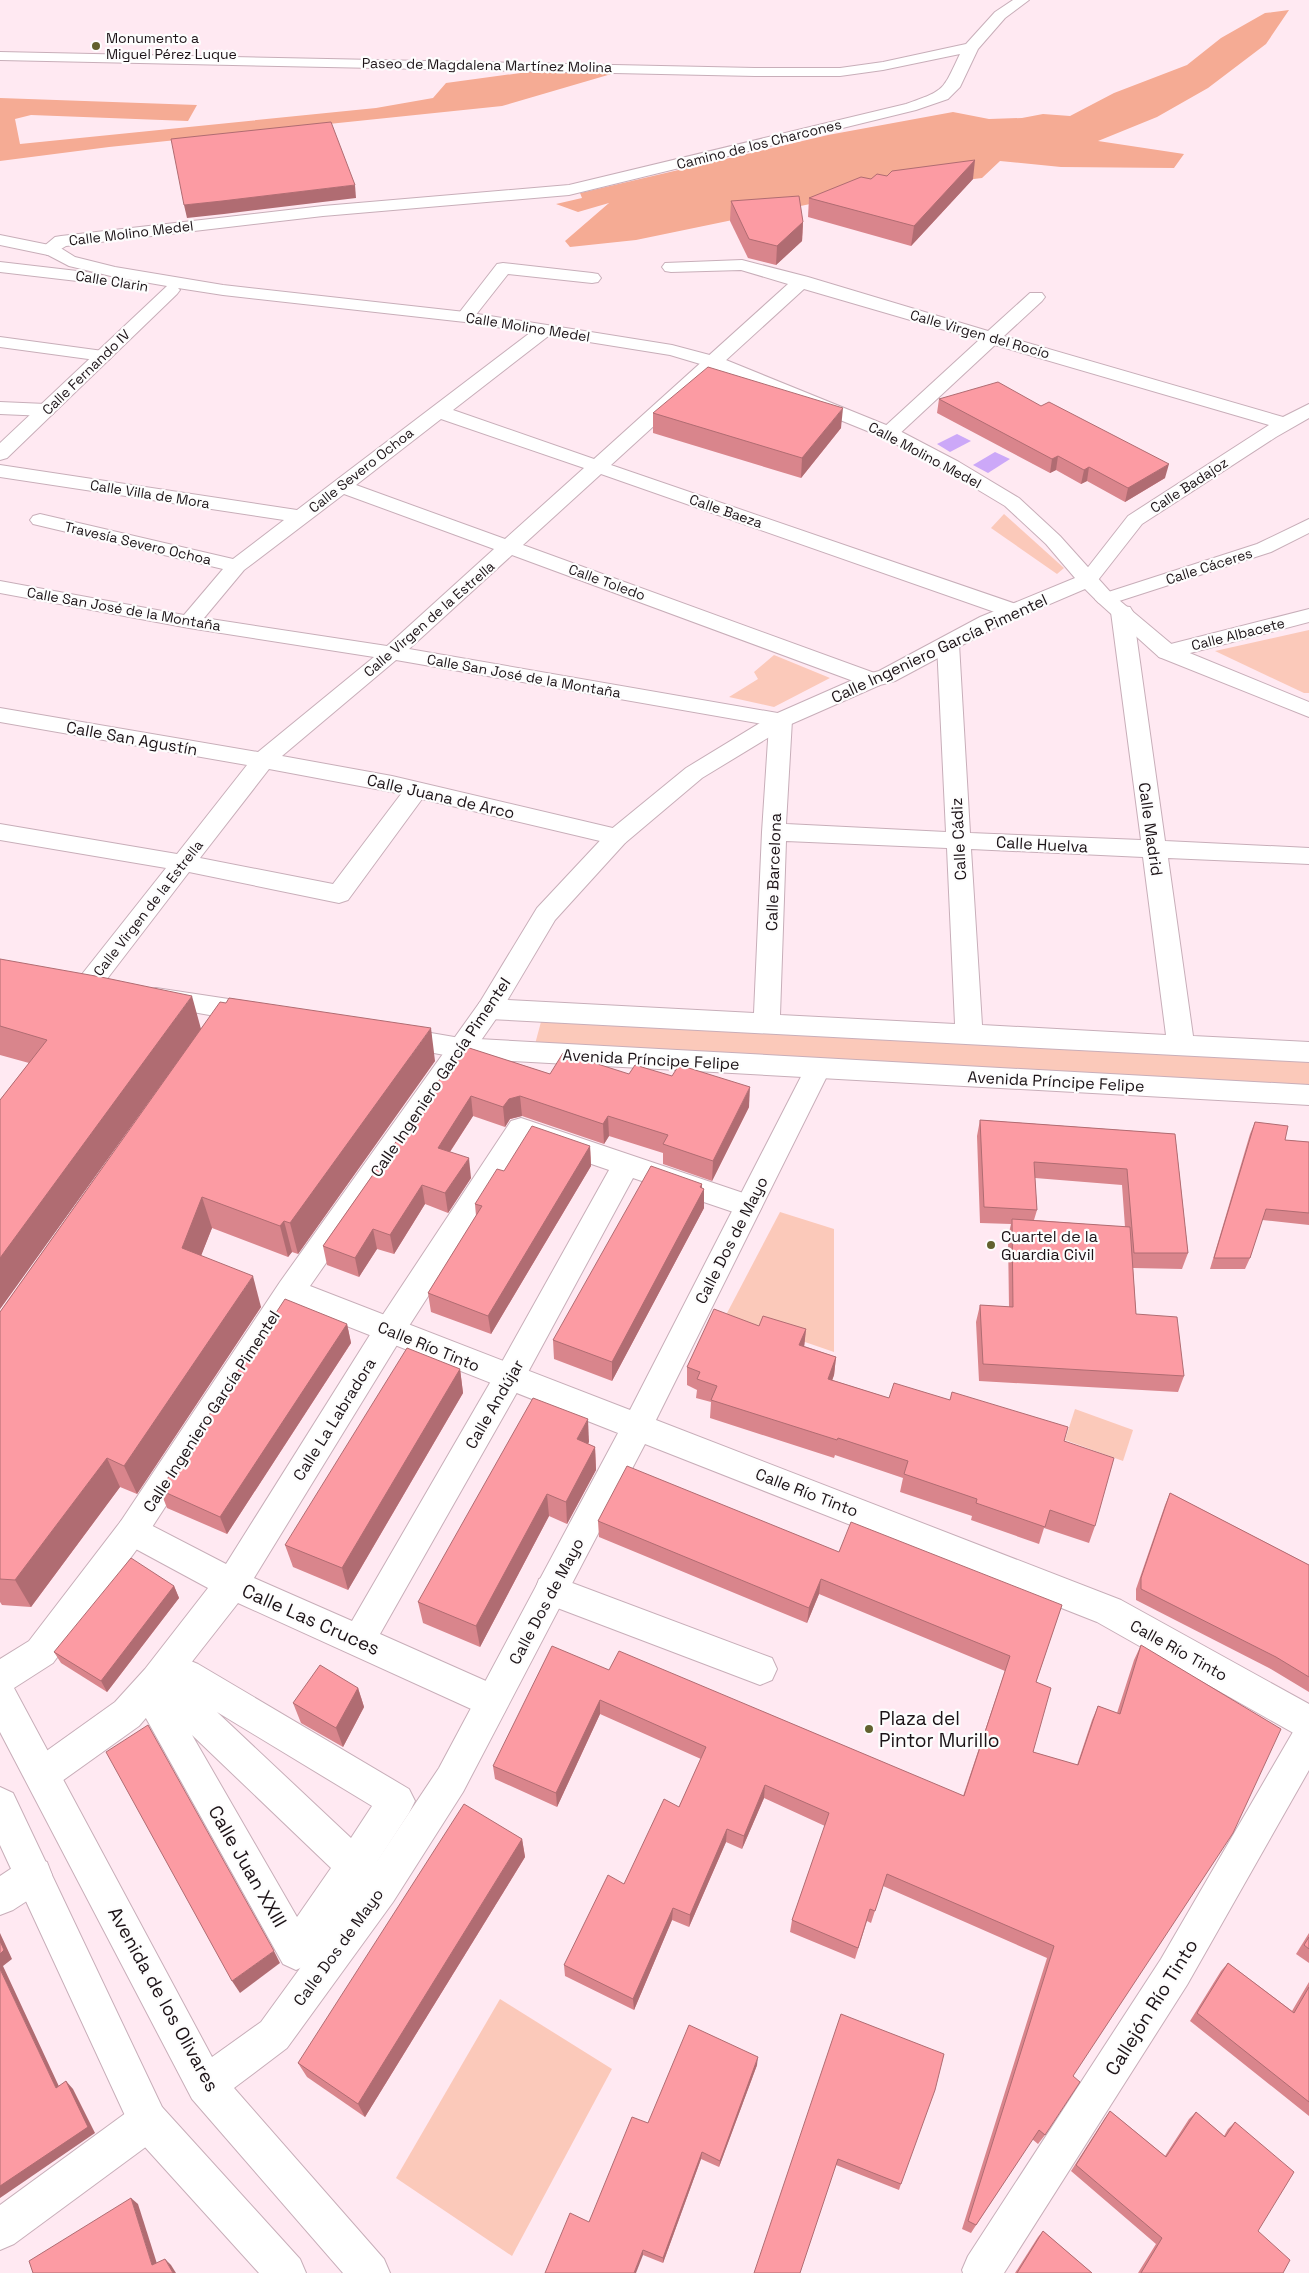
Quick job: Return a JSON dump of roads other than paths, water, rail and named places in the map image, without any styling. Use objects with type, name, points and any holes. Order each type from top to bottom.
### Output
[{"type":"street","name":"Camino de los Charcones","points":[[448,200],[569,190],[911,107],[942,96],[952,87],[971,47],[1000,15],[1022,0]]},
{"type":"street","name":"Paseo de Magdalena Martínez Molina","points":[[0,56],[830,72],[883,66],[971,47]]},
{"type":"street","name":"Calle Molino Medel","points":[[448,200],[323,211],[61,241],[52,247],[53,251],[69,261],[89,267],[223,290],[465,317],[672,350],[714,362],[888,433],[1012,502],[1053,540],[1114,606],[1167,652],[1309,710]]},
{"type":"street","points":[[0,240],[53,251]]},
{"type":"street","name":"Calle Virgen del Rocío","points":[[671,267],[742,265],[802,281],[1285,424]]},
{"type":"street","name":"Calle Clarin","points":[[0,267],[56,272],[171,290],[213,294],[223,290]]},
{"type":"street","points":[[465,317],[503,268],[592,278]]},
{"type":"street","name":"Calle Virgen de la Estrella","points":[[278,1017],[223,1020],[126,992],[78,983],[184,863],[263,760],[392,653],[802,281]]},
{"type":"street","name":"Calle Fernando IV","points":[[0,454],[171,290]]},
{"type":"street","points":[[888,433],[1036,296]]},
{"type":"street","name":"Calle Severo Ochoa","points":[[189,622],[237,566],[545,330]]},
{"type":"street","points":[[0,342],[103,356]]},
{"type":"street","points":[[0,408],[46,410]]},
{"type":"street","name":"Calle Badajoz","points":[[1088,580],[1135,520],[1309,410]]},
{"type":"street","name":"Calle Baeza","points":[[438,411],[1014,611]]},
{"type":"street","name":"Calle Villa de Mora","points":[[0,471],[301,517]]},
{"type":"street","name":"Calle Toledo","points":[[340,486],[872,680]]},
{"type":"street","name":"Travesía Severo Ochoa","points":[[40,520],[237,566]]},
{"type":"street","name":"Calle Cáceres","points":[[1114,606],[1264,548],[1309,525]]},
{"type":"street","name":"Calle Ingeniero García Pimentel","points":[[0,1678],[41,1652],[132,1531],[290,1292],[489,1009],[546,914],[618,837],[694,773],[781,720],[872,680],[887,676],[1014,611],[1088,580]]},
{"type":"street","name":"Calle San José de la Montaña","points":[[0,587],[189,622],[392,653],[781,720]]},
{"type":"street","name":"Calle Madrid","points":[[1114,606],[1154,850],[1181,1046]]},
{"type":"street","name":"Calle Albacete","points":[[1167,652],[1309,615]]},
{"type":"street","name":"Calle Cádiz","points":[[948,644],[969,1034]]},
{"type":"street","name":"Calle San Agustín","points":[[0,716],[263,760]]},
{"type":"street","name":"Calle Barcelona","points":[[767,1024],[774,832],[781,720]]},
{"type":"street","name":"Calle Juana de Arco","points":[[263,760],[416,790],[618,837]]},
{"type":"street","points":[[0,832],[184,863],[339,894],[416,790]]},
{"type":"street","name":"Calle Huelva","points":[[774,832],[1309,856]]},
{"type":"street","points":[[489,1009],[1309,1052]]},
{"type":"street","name":"Avenida Príncipe Felipe","points":[[374,1034],[460,1048],[1309,1095]]},
{"type":"street","name":"Calle Dos de Mayo","points":[[206,2084],[274,2036],[380,1889],[451,1780],[638,1426],[818,1068]]},
{"type":"street","name":"Calle La Labradora","points":[[43,1774],[165,1687],[232,1584],[390,1330],[521,1130],[748,1206]]},
{"type":"street","name":"Calle Andújar","points":[[359,1640],[509,1378],[626,1165]]},
{"type":"street","name":"Calle Río Tinto","points":[[290,1292],[1109,1611],[1309,1723]]},
{"type":"street","name":"Calle Las Cruces","points":[[132,1531],[232,1584],[492,1701]]},
{"type":"street","points":[[551,1590],[760,1669]]},
{"type":"street","name":"Calle Juan XXIII","points":[[186,1674],[397,1801],[296,1951],[159,1711],[165,1687],[186,1674]]},
{"type":"street","points":[[165,1687],[380,1889]]},
{"type":"street","name":"Avenida de los Olivares","points":[[0,1697],[43,1774],[206,2084],[370,2273]]},
{"type":"street","name":"Callejón Río Tinto","points":[[982,2270],[1174,1972],[1309,1737]]},
{"type":"street","points":[[0,1805],[148,2121],[286,2273]]},
{"type":"street","points":[[0,1897],[34,1875]]},
{"type":"street","points":[[0,2230],[148,2121]]},
{"type":"place","name":"Monumento a Miguel Pérez Luque","points":[[96,46]]},
{"type":"place","name":"Cuartel de la Guardia Civil","points":[[991,1245]]},
{"type":"place","name":"Plaza del Pintor Murillo","points":[[869,1729]]}]
